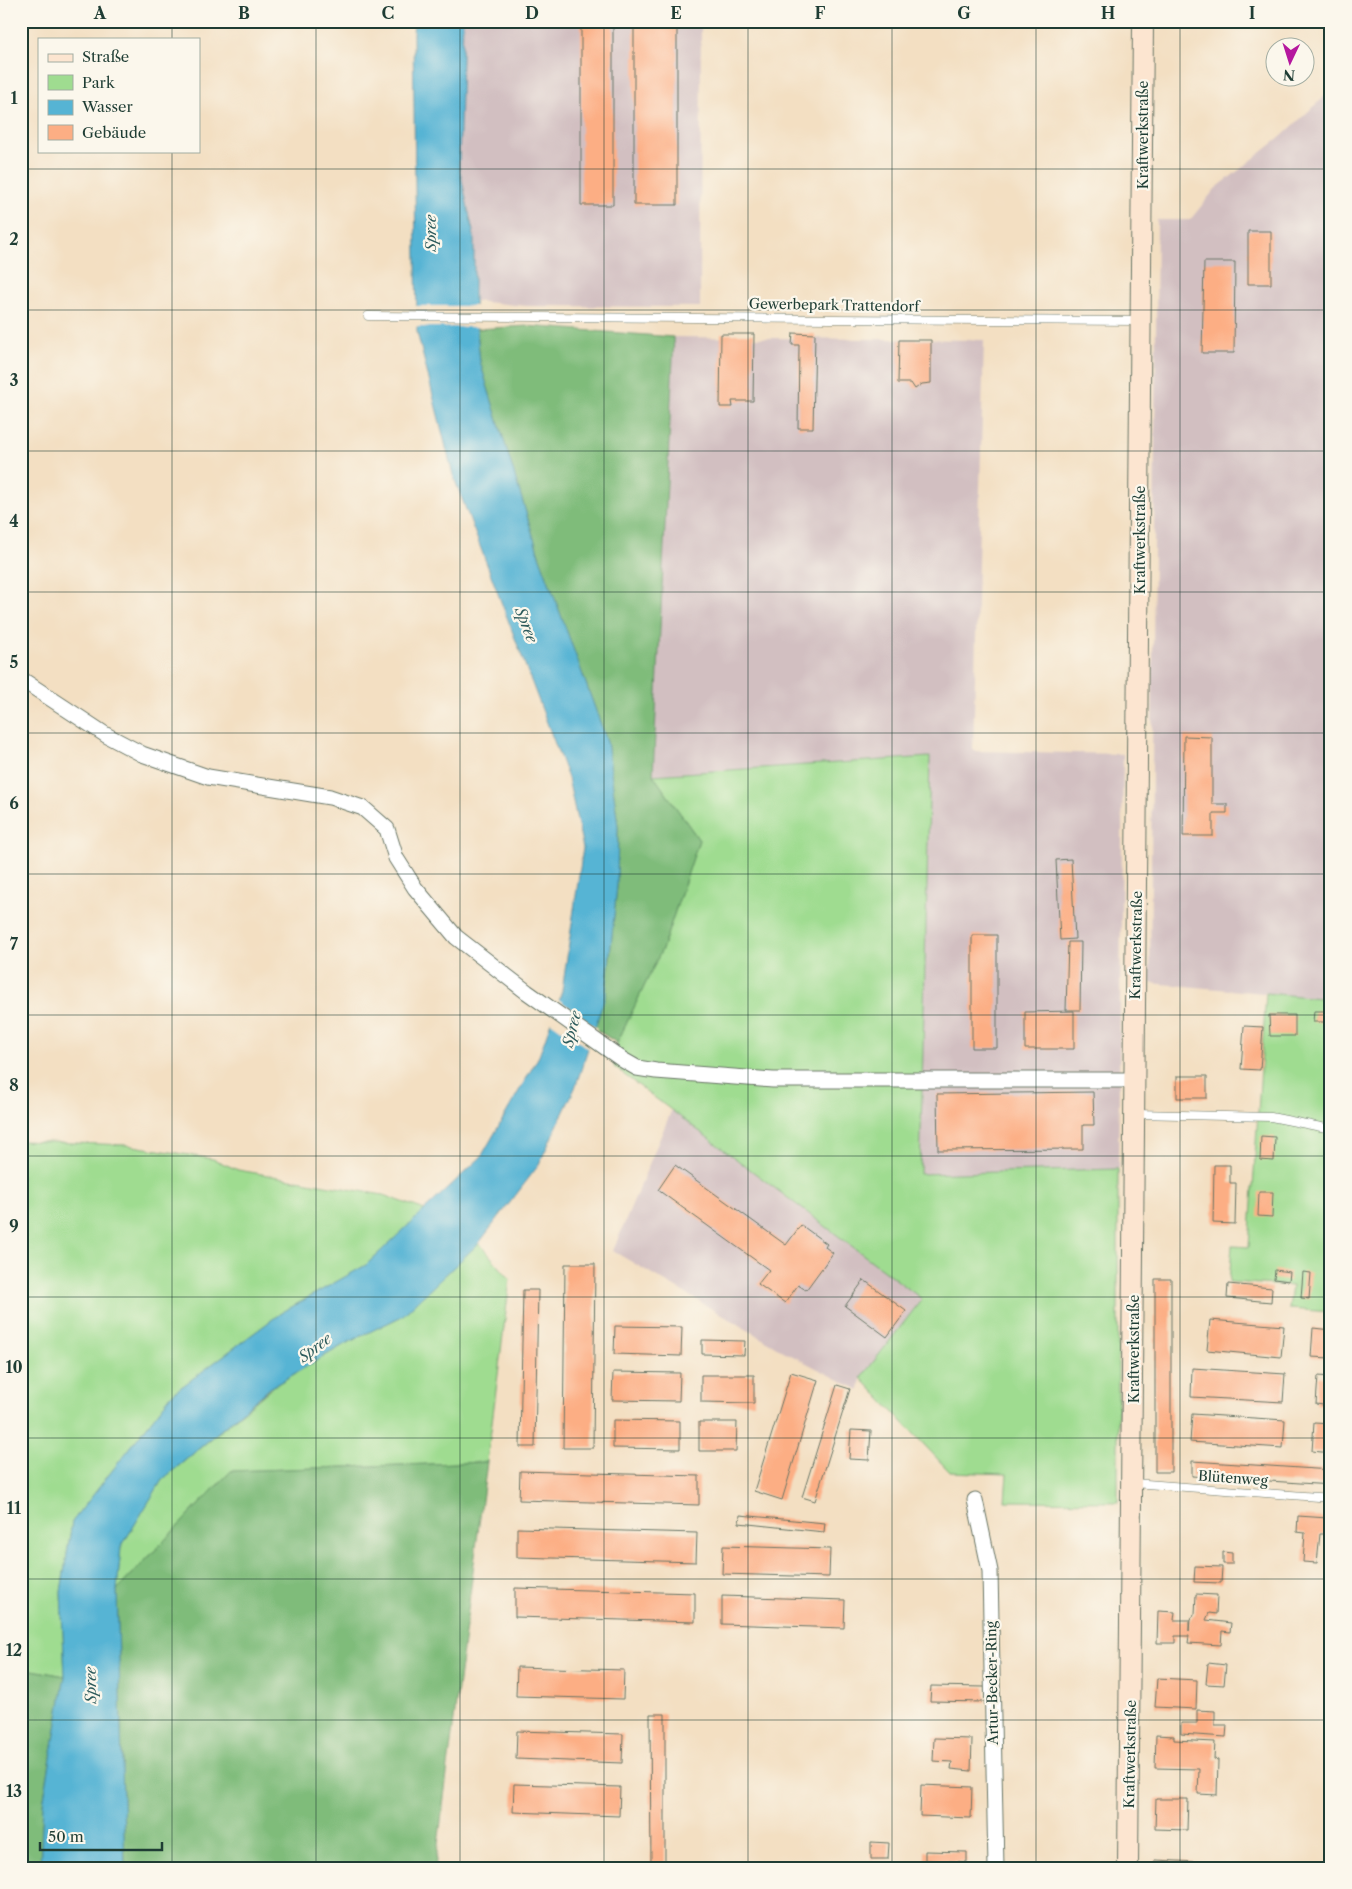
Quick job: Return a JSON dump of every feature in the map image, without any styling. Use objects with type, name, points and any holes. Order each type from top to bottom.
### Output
[{"type":"main road","name":"Kraftwerkstraße","points":[[1128,1868],[1133,1483],[1143,21]]},
{"type":"street","points":[[21,680],[106,735],[142,754],[208,777],[330,796],[363,808],[387,829],[396,858],[416,888],[450,930],[486,961],[527,992],[612,1053],[637,1068],[773,1080],[1135,1080]]},
{"type":"street","name":"Artur-Becker-Ring","points":[[975,1500],[990,1571],[996,1868]]},
{"type":"lane","name":"Gewerbepark Trattendorf","points":[[368,316],[1142,321]]},
{"type":"lane","points":[[1135,1114],[1271,1117],[1331,1129]]},
{"type":"lane","name":"Blütenweg","points":[[1133,1483],[1331,1498]]},
{"type":"shaded area","points":[[463,21],[701,21],[700,307],[527,306],[474,301],[474,236],[459,166]]},
{"type":"shaded area","points":[[1331,86],[1331,999],[1150,983],[1157,220],[1190,220],[1215,189],[1281,137],[1327,94]]},
{"type":"shaded area","points":[[674,337],[984,340],[973,751],[1123,754],[1118,1169],[920,1174],[929,757],[653,775]]},
{"type":"shaded area","points":[[672,1109],[923,1299],[861,1378],[859,1390],[787,1353],[613,1251]]},
{"type":"green space","points":[[527,326],[674,337],[653,775],[699,840],[663,947],[617,1043],[594,1028],[606,994],[617,886],[618,826],[607,741],[539,555],[480,362],[477,329]]},
{"type":"green space","points":[[930,757],[920,1174],[1118,1169],[1118,1502],[1005,1501],[1007,1474],[950,1472],[861,1378],[922,1299],[614,1067],[617,1043],[663,947],[699,840],[653,775]]},
{"type":"green space","points":[[1266,993],[1331,999],[1331,1312],[1289,1309],[1292,1286],[1229,1282],[1232,1246],[1249,1247]]},
{"type":"green space","points":[[21,1141],[127,1145],[213,1159],[238,1170],[383,1195],[425,1210],[366,1265],[281,1313],[172,1394],[72,1522],[61,1592],[65,1676],[21,1668]]},
{"type":"green space","points":[[479,1243],[510,1279],[487,1462],[231,1471],[117,1590],[121,1547],[162,1480],[274,1386],[345,1344],[402,1316]]},
{"type":"green space","points":[[487,1462],[435,1868],[125,1868],[117,1590],[231,1471]]},
{"type":"green space","points":[[21,1668],[65,1676],[43,1804],[40,1868],[21,1868]]},
{"type":"water","name":"Spree","points":[[414,21],[463,21],[459,166],[474,236],[474,301],[480,362],[539,555],[607,741],[618,826],[617,886],[606,994],[575,1088],[538,1166],[479,1243],[402,1316],[345,1344],[270,1388],[162,1480],[121,1547],[117,1590],[125,1868],[40,1868],[43,1804],[65,1676],[61,1592],[72,1522],[172,1394],[281,1313],[366,1265],[481,1157],[539,1056],[562,991],[583,848],[568,778],[453,475],[417,332]]},
{"type":"pier","points":[[414,306],[477,306],[479,327],[415,327]]},
{"type":"pier","points":[[557,998],[597,1028],[590,1050],[549,1021]]},
{"type":"building","points":[[581,21],[613,21],[613,205],[581,205]]},
{"type":"building","points":[[634,21],[677,21],[677,205],[634,205]]},
{"type":"building","points":[[1248,231],[1271,231],[1271,284],[1248,284]]},
{"type":"building","points":[[1204,262],[1235,262],[1234,353],[1202,353]]},
{"type":"building","points":[[793,333],[815,334],[813,428],[798,428],[799,345],[792,345]]},
{"type":"building","points":[[721,334],[754,334],[753,401],[732,401],[733,407],[720,407]]},
{"type":"building","points":[[899,340],[931,340],[931,383],[922,384],[915,389],[911,383],[898,383]]},
{"type":"building","points":[[1184,736],[1212,737],[1212,804],[1227,804],[1227,813],[1213,813],[1213,836],[1183,836]]},
{"type":"building","points":[[1071,859],[1075,939],[1060,940],[1056,860]]},
{"type":"building","points":[[972,935],[997,935],[997,1048],[972,1048]]},
{"type":"building","points":[[1068,942],[1081,942],[1080,1010],[1066,1010]]},
{"type":"building","points":[[1074,1011],[1074,1049],[1025,1049],[1025,1012]]},
{"type":"building","points":[[1314,1011],[1326,1011],[1326,1022],[1313,1022]]},
{"type":"building","points":[[1269,1015],[1295,1015],[1295,1036],[1270,1036]]},
{"type":"building","points":[[1244,1026],[1263,1027],[1260,1070],[1241,1069]]},
{"type":"building","points":[[1177,1076],[1207,1076],[1207,1098],[1177,1098]]},
{"type":"building","points":[[1093,1092],[1094,1125],[1083,1125],[1083,1149],[938,1150],[937,1094]]},
{"type":"building","points":[[1261,1136],[1275,1137],[1274,1161],[1260,1160]]},
{"type":"building","points":[[675,1165],[786,1245],[801,1225],[827,1244],[825,1247],[833,1253],[806,1290],[798,1285],[785,1303],[758,1284],[769,1270],[658,1190]]},
{"type":"building","points":[[1214,1165],[1230,1165],[1230,1183],[1236,1183],[1235,1224],[1213,1223]]},
{"type":"building","points":[[1259,1192],[1273,1192],[1272,1217],[1258,1216]]},
{"type":"building","points":[[565,1264],[595,1264],[593,1448],[563,1448]]},
{"type":"building","points":[[1275,1270],[1290,1272],[1289,1281],[1274,1279]]},
{"type":"building","points":[[1303,1272],[1311,1273],[1309,1299],[1301,1298]]},
{"type":"building","points":[[1155,1279],[1171,1279],[1171,1472],[1155,1472]]},
{"type":"building","points":[[864,1280],[906,1311],[887,1337],[845,1306]]},
{"type":"building","points":[[1228,1284],[1272,1288],[1271,1302],[1227,1298]]},
{"type":"building","points":[[523,1290],[538,1290],[535,1447],[520,1447]]},
{"type":"building","points":[[1210,1320],[1284,1326],[1281,1357],[1207,1350]]},
{"type":"building","points":[[615,1326],[682,1327],[681,1356],[614,1354]]},
{"type":"building","points":[[1313,1328],[1331,1330],[1331,1358],[1311,1357]]},
{"type":"building","points":[[702,1340],[745,1341],[744,1355],[702,1354]]},
{"type":"building","points":[[1192,1368],[1285,1374],[1283,1402],[1191,1397]]},
{"type":"building","points":[[613,1372],[680,1373],[679,1401],[612,1400]]},
{"type":"building","points":[[791,1372],[818,1380],[782,1500],[754,1491]]},
{"type":"building","points":[[701,1375],[754,1375],[754,1403],[701,1402]]},
{"type":"building","points":[[1318,1376],[1331,1377],[1331,1406],[1316,1404]]},
{"type":"building","points":[[837,1385],[850,1389],[815,1501],[802,1497]]},
{"type":"building","points":[[1192,1414],[1285,1420],[1283,1448],[1190,1442]]},
{"type":"building","points":[[613,1420],[680,1421],[680,1449],[613,1448]]},
{"type":"building","points":[[699,1422],[737,1422],[736,1451],[699,1451]]},
{"type":"building","points":[[1314,1423],[1331,1424],[1331,1453],[1312,1451]]},
{"type":"building","points":[[851,1430],[871,1431],[869,1460],[849,1459]]},
{"type":"building","points":[[1192,1461],[1331,1470],[1331,1485],[1192,1476]]},
{"type":"building","points":[[520,1471],[699,1476],[699,1505],[519,1500]]},
{"type":"building","points":[[740,1515],[825,1523],[824,1532],[739,1523]]},
{"type":"building","points":[[1298,1516],[1328,1518],[1327,1534],[1320,1534],[1317,1563],[1303,1562],[1305,1533],[1297,1532]]},
{"type":"building","points":[[517,1528],[697,1533],[696,1562],[517,1557]]},
{"type":"building","points":[[723,1546],[830,1549],[829,1577],[722,1574]]},
{"type":"building","points":[[1223,1552],[1232,1553],[1232,1564],[1223,1564]]},
{"type":"building","points":[[1195,1566],[1222,1567],[1221,1583],[1194,1582]]},
{"type":"building","points":[[515,1588],[695,1593],[695,1622],[515,1617]]},
{"type":"building","points":[[1196,1594],[1217,1595],[1216,1614],[1209,1613],[1206,1620],[1231,1623],[1230,1632],[1222,1631],[1221,1645],[1188,1643],[1189,1636],[1175,1636],[1175,1643],[1157,1643],[1158,1611],[1175,1612],[1174,1620],[1189,1620],[1189,1631],[1190,1620],[1195,1614]]},
{"type":"building","points":[[722,1596],[845,1600],[844,1628],[722,1624]]},
{"type":"building","points":[[1208,1663],[1226,1665],[1224,1685],[1206,1684]]},
{"type":"building","points":[[517,1667],[624,1670],[623,1699],[516,1696]]},
{"type":"building","points":[[1157,1678],[1197,1680],[1196,1709],[1155,1707]]},
{"type":"building","points":[[931,1686],[985,1687],[985,1702],[930,1701]]},
{"type":"building","points":[[1197,1710],[1215,1711],[1215,1725],[1227,1725],[1226,1737],[1181,1734],[1181,1723],[1197,1723]]},
{"type":"building","points":[[650,1714],[665,1714],[665,1868],[651,1868]]},
{"type":"building","points":[[517,1731],[623,1734],[622,1763],[516,1759]]},
{"type":"building","points":[[1156,1735],[1174,1736],[1174,1740],[1215,1742],[1214,1759],[1218,1760],[1217,1795],[1198,1794],[1199,1769],[1155,1768]]},
{"type":"building","points":[[934,1738],[972,1739],[971,1771],[951,1769],[952,1762],[933,1761]]},
{"type":"building","points":[[514,1784],[620,1787],[619,1816],[513,1812]]},
{"type":"building","points":[[921,1785],[972,1787],[971,1818],[920,1816]]},
{"type":"building","points":[[1156,1799],[1188,1799],[1187,1830],[1155,1829]]},
{"type":"building","points":[[871,1842],[889,1843],[888,1859],[871,1859]]},
{"type":"building","points":[[925,1851],[967,1852],[967,1862],[925,1860]]},
{"type":"building","points":[[1155,1860],[1197,1862],[1196,1868],[1155,1868]]}]
